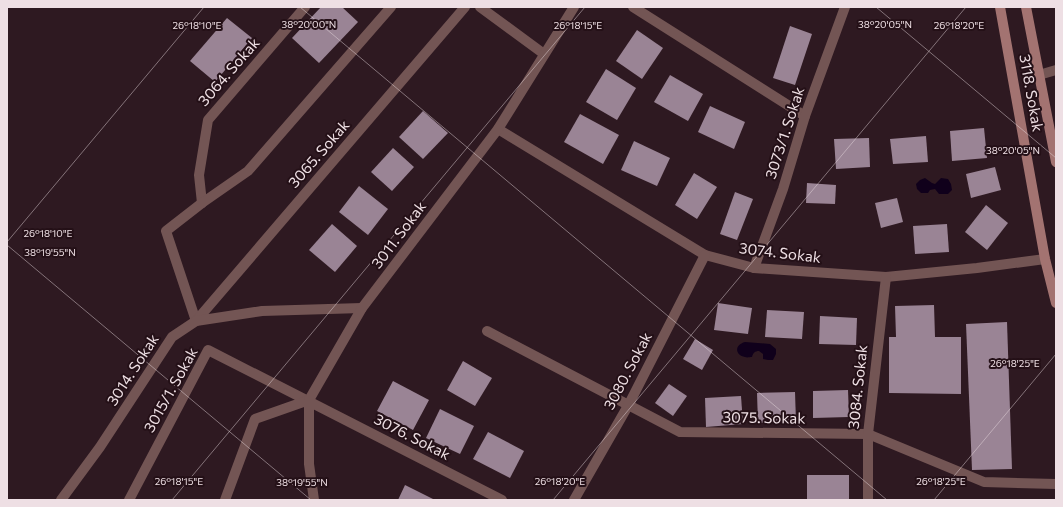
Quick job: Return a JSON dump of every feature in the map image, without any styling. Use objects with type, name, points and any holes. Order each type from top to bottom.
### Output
[{"type":"main road","name":"3118. Sokak","points":[[1000,7],[1045,259],[1056,303]]},
{"type":"main road","name":"3118. Sokak","points":[[1029,8],[1039,75],[1056,162]]},
{"type":"street","name":"3064. Sokak","points":[[202,203],[199,175],[208,120],[305,7]]},
{"type":"street","points":[[196,321],[166,231],[202,203],[248,171],[391,7]]},
{"type":"street","name":"3065. Sokak","points":[[196,321],[465,7]]},
{"type":"street","points":[[480,7],[544,54]]},
{"type":"street","name":"3011. Sokak","points":[[314,500],[309,464],[309,400],[362,308],[498,129],[574,7]]},
{"type":"street","points":[[633,7],[805,116]]},
{"type":"street","name":"3073/1. Sokak","points":[[754,268],[783,189],[805,116],[845,7]]},
{"type":"street","points":[[1039,75],[1056,70]]},
{"type":"street","name":"3074. Sokak","points":[[498,129],[705,255],[754,268],[886,277],[1045,259]]},
{"type":"street","name":"3080. Sokak","points":[[574,500],[629,404],[705,255]]},
{"type":"street","name":"3084. Sokak","points":[[868,500],[868,434],[886,277]]},
{"type":"street","name":"3014. Sokak","points":[[61,500],[100,447],[172,337],[196,321],[262,311],[362,308]]},
{"type":"street","name":"3075. Sokak","points":[[487,331],[680,432],[868,434],[984,482],[1056,484]]},
{"type":"street","name":"3015/1. Sokak","points":[[129,500],[208,350],[309,400]]},
{"type":"street","points":[[226,500],[256,419],[309,400]]},
{"type":"street","name":"3076. Sokak","points":[[309,400],[502,500]]},
{"type":"shaded area","points":[[925,178],[935,184],[941,178],[948,179],[952,190],[948,194],[939,194],[935,189],[930,190],[928,193],[921,193],[917,189],[916,184]]},
{"type":"shaded area","points":[[741,343],[770,344],[776,349],[776,354],[773,360],[763,359],[763,354],[759,351],[754,352],[752,357],[742,356],[737,350]]},
{"type":"building","points":[[321,7],[342,7],[358,22],[319,63],[292,38]]},
{"type":"building","points":[[227,18],[252,38],[215,82],[190,61]]},
{"type":"building","points":[[790,26],[812,34],[795,85],[773,78]]},
{"type":"building","points":[[637,30],[663,48],[642,79],[616,61]]},
{"type":"building","points":[[606,69],[636,88],[617,120],[586,102]]},
{"type":"building","points":[[670,75],[703,94],[688,121],[654,102]]},
{"type":"building","points":[[710,106],[745,122],[734,149],[698,132]]},
{"type":"building","points":[[423,111],[448,133],[423,159],[399,137]]},
{"type":"building","points":[[580,114],[619,135],[603,164],[564,142]]},
{"type":"building","points":[[984,128],[987,158],[952,161],[950,131]]},
{"type":"building","points":[[926,136],[928,162],[893,164],[890,139]]},
{"type":"building","points":[[869,138],[870,167],[836,169],[834,139]]},
{"type":"building","points":[[634,141],[670,158],[657,186],[621,170]]},
{"type":"building","points":[[393,148],[414,167],[392,191],[371,172]]},
{"type":"building","points":[[995,167],[1001,190],[971,198],[966,174]]},
{"type":"building","points":[[694,173],[717,187],[697,219],[675,205]]},
{"type":"building","points":[[807,183],[836,185],[835,204],[806,203]]},
{"type":"building","points":[[359,186],[388,209],[368,235],[339,212]]},
{"type":"building","points":[[735,192],[753,199],[737,240],[720,234]]},
{"type":"building","points":[[897,198],[903,222],[881,228],[875,203]]},
{"type":"building","points":[[986,205],[1008,223],[987,250],[965,232]]},
{"type":"building","points":[[332,224],[357,246],[335,272],[309,250]]},
{"type":"building","points":[[947,224],[949,252],[915,254],[913,226]]},
{"type":"building","points":[[718,303],[752,308],[748,334],[714,330]]},
{"type":"building","points":[[934,305],[935,337],[961,337],[961,394],[889,393],[889,337],[896,337],[895,306]]},
{"type":"building","points":[[767,310],[804,312],[802,339],[765,337]]},
{"type":"building","points":[[820,316],[857,318],[856,345],[819,344]]},
{"type":"building","points":[[1007,322],[1012,469],[972,470],[966,324]]},
{"type":"building","points":[[695,339],[713,350],[702,370],[683,359]]},
{"type":"building","points":[[463,361],[492,378],[475,406],[447,390]]},
{"type":"building","points":[[393,381],[429,400],[413,430],[377,411]]},
{"type":"building","points":[[669,384],[687,396],[673,416],[655,403]]},
{"type":"building","points":[[848,390],[849,417],[813,418],[813,391]]},
{"type":"building","points":[[795,392],[796,422],[758,423],[757,393]]},
{"type":"building","points":[[741,396],[743,424],[706,427],[705,398]]},
{"type":"building","points":[[440,409],[474,426],[460,454],[426,438]]},
{"type":"building","points":[[488,432],[524,451],[510,478],[473,459]]},
{"type":"building","points":[[807,475],[849,475],[849,500],[807,500]]},
{"type":"building","points":[[405,485],[433,499],[398,500]]}]
